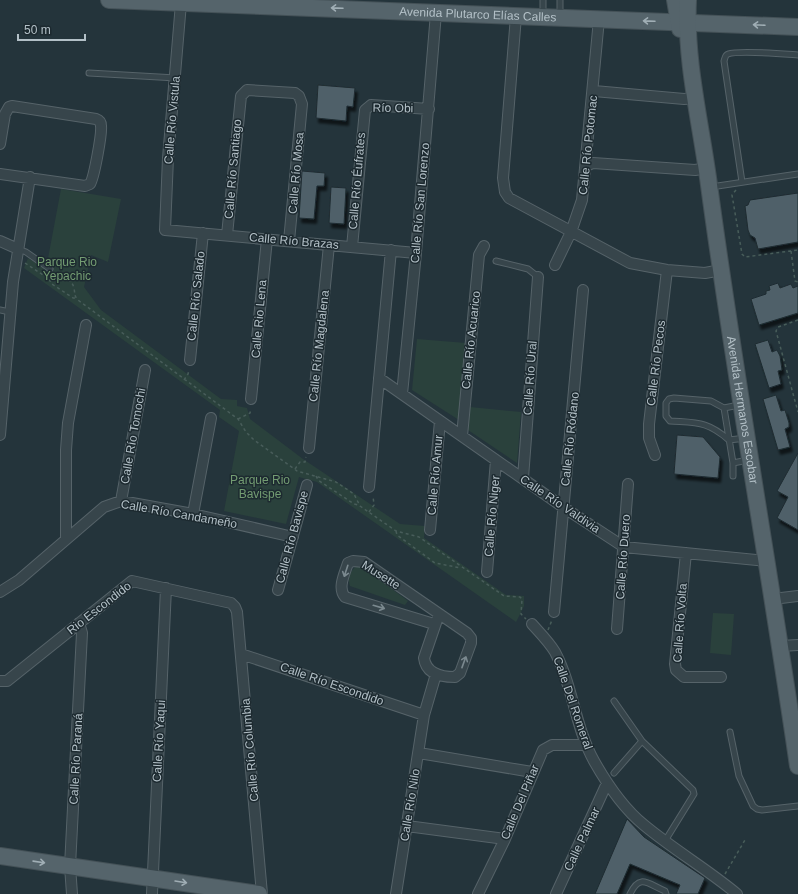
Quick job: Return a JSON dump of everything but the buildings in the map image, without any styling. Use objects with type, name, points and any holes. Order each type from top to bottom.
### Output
[{"type":"main road","name":"Avenida Plutarco Elías Calles","points":[[109,0],[362,7],[516,16],[798,27]]},
{"type":"main road","name":"Avenida Hermanos Escobar","points":[[675,0],[683,22]]},
{"type":"main road","name":"Avenida Hermanos Escobar","points":[[688,0],[683,22],[682,37],[690,54],[710,187],[720,270],[773,599],[791,699],[798,766]]},
{"type":"main road","points":[[0,856],[259,894]]},
{"type":"street","name":"Calle Río Vistula","points":[[172,230],[165,230],[164,227],[168,158],[176,78],[181,3]]},
{"type":"street","name":"Calle Río San Lorenzo","points":[[402,394],[429,108],[436,12]]},
{"type":"street","points":[[516,16],[503,185],[509,198],[630,263],[667,270],[705,273],[720,270]]},
{"type":"street","name":"Calle Río Potomac","points":[[555,265],[582,200],[594,91],[599,19]]},
{"type":"street","name":"Calle Río Mosa","points":[[239,102],[241,96],[247,90],[295,93],[301,100],[302,104],[290,241]]},
{"type":"street","points":[[594,91],[684,99],[697,98]]},
{"type":"street","name":"Calle Río Santiago","points":[[227,235],[239,102]]},
{"type":"street","name":"Río Obi","points":[[363,116],[365,110],[371,105],[429,108]]},
{"type":"street","points":[[0,144],[5,114],[9,107],[17,106],[99,121],[101,126],[90,184],[85,186],[30,177],[0,174]]},
{"type":"street","name":"Calle Río Éufrates","points":[[352,247],[363,116]]},
{"type":"street","points":[[586,166],[593,163],[695,170],[707,168]]},
{"type":"street","points":[[0,435],[5,311],[17,254],[30,177]]},
{"type":"street","name":"Calle Río Brazas","points":[[172,230],[416,253]]},
{"type":"street","name":"Calle Río Salado","points":[[190,360],[203,233]]},
{"type":"street","name":"Calle Rio Lena","points":[[251,399],[267,239]]},
{"type":"street","points":[[0,241],[17,254]]},
{"type":"street","name":"Calle Río Magdalena","points":[[309,448],[328,245]]},
{"type":"street","name":"Calle Río Acuarico","points":[[462,436],[479,256],[484,246]]},
{"type":"street","name":"Calle Río San Lorenzo","points":[[369,487],[391,250]]},
{"type":"street","name":"Calle Río Pecos","points":[[655,455],[649,438],[649,424],[667,270]]},
{"type":"street","name":"Calle Río Ural","points":[[523,478],[538,277]]},
{"type":"street","name":"Calle Río Ródano","points":[[554,612],[583,290]]},
{"type":"street","points":[[66,538],[66,450],[68,422],[86,325]]},
{"type":"street","name":"Calle Río Tomochi","points":[[121,501],[145,370]]},
{"type":"street","name":"Calle Río Valdivia","points":[[379,378],[563,507],[624,547],[767,561]]},
{"type":"street","points":[[193,514],[211,418]]},
{"type":"street","name":"Calle Río Amur","points":[[430,530],[440,421]]},
{"type":"street","name":"Calle Río Niger","points":[[487,572],[496,460]]},
{"type":"street","name":"Calle Río Duero","points":[[617,629],[628,484]]},
{"type":"street","name":"Calle Río Bavispe","points":[[278,590],[306,485]]},
{"type":"street","name":"Calle Río Candameño","points":[[0,592],[19,580],[66,538],[104,507],[121,501],[193,514],[293,536]]},
{"type":"street","name":"Calle Río Volta","points":[[686,553],[675,664],[676,670],[684,677],[721,677]]},
{"type":"street","name":"Musette","points":[[436,674],[455,677],[460,672],[471,643],[471,638],[467,633],[437,619],[345,597],[343,594],[342,584],[348,564],[353,561],[364,562],[437,619]]},
{"type":"street","name":"Rio Escondido","points":[[0,681],[7,681],[132,581],[231,603],[235,606]]},
{"type":"street","name":"Calle Río Yaqui","points":[[152,894],[166,588]]},
{"type":"street","points":[[773,599],[798,596]]},
{"type":"street","name":"Calle Río Columbia","points":[[235,606],[237,612],[241,654],[262,894]]},
{"type":"street","points":[[424,716],[436,674],[428,670],[425,665],[424,658],[437,619]]},
{"type":"street","name":"Calle Río Paraná","points":[[72,894],[70,866],[82,633],[79,623]]},
{"type":"street","name":"Calle Del Romeral","points":[[532,624],[544,637],[562,667],[586,745],[607,784],[643,824],[721,880],[737,894]]},
{"type":"street","points":[[781,646],[798,645]]},
{"type":"street","name":"Calle Río Escondido","points":[[241,654],[424,716]]},
{"type":"street","name":"Calle Río Nilo","points":[[396,894],[424,716]]},
{"type":"street","name":"Calle Del Piñar","points":[[478,894],[505,839],[532,772],[543,750],[548,746],[586,745]]},
{"type":"street","points":[[419,753],[532,772]]},
{"type":"street","name":"Calle Palmar","points":[[556,894],[607,784]]},
{"type":"street","points":[[407,826],[505,839]]},
{"type":"lane","points":[[543,0],[543,17]]},
{"type":"lane","points":[[560,0],[560,17]]},
{"type":"lane","points":[[742,182],[724,61],[725,56],[728,54],[745,53],[798,55]]},
{"type":"lane","points":[[89,73],[176,78]]},
{"type":"lane","points":[[710,187],[798,174]]},
{"type":"lane","points":[[17,254],[26,252],[50,269]]},
{"type":"lane","points":[[496,261],[528,269],[538,277]]},
{"type":"lane","points":[[742,405],[724,408],[711,401],[674,398],[669,399],[666,403],[666,416],[670,421],[700,423],[715,428],[729,440],[747,438]]},
{"type":"lane","points":[[724,408],[733,463],[733,476]]},
{"type":"lane","points":[[733,463],[751,460]]},
{"type":"lane","points":[[614,701],[642,741],[690,785],[694,794],[665,841]]},
{"type":"lane","points":[[730,732],[739,776],[753,806],[756,809],[762,810],[798,806]]},
{"type":"lane","points":[[614,773],[642,741]]},
{"type":"lane","points":[[630,894],[634,885],[638,882],[642,882],[665,892],[666,894]]},
{"type":"path","points":[[732,195],[742,254],[745,257],[798,250]]},
{"type":"path","points":[[791,251],[795,281],[798,282]]},
{"type":"path","points":[[17,254],[26,263],[49,279],[52,284],[73,298],[76,298],[238,420],[246,432],[254,440],[295,469],[336,482],[354,494],[360,505]]},
{"type":"path","points":[[49,279],[58,277],[68,280],[72,284],[76,298]]},
{"type":"path","points":[[798,320],[778,327],[776,331],[797,403],[798,412]]},
{"type":"path","points":[[184,380],[188,374],[190,360]]},
{"type":"path","points":[[238,420],[250,413],[251,399]]},
{"type":"path","points":[[295,469],[300,462],[305,462],[308,458],[305,456],[309,448]]},
{"type":"path","points":[[316,476],[318,480],[348,500],[360,505],[396,531],[414,534],[504,596],[520,597],[522,599],[521,614],[532,624]]},
{"type":"path","points":[[369,487],[375,499],[370,512]]},
{"type":"path","points":[[396,531],[396,535],[435,562],[462,568]]},
{"type":"path","points":[[544,637],[551,625],[554,612]]},
{"type":"path","points":[[721,880],[745,840]]},
{"type":"green space","points":[[61,189],[121,199],[108,262],[91,255],[84,287],[101,310],[221,399],[237,400],[237,406],[247,408],[250,419],[303,459],[400,524],[425,526],[424,538],[506,595],[524,596],[524,606],[516,622],[317,482],[299,477],[286,524],[224,511],[239,431],[219,417],[220,410],[24,268],[28,258],[46,269]]},
{"type":"green space","points":[[417,339],[466,343],[459,420],[412,390]]},
{"type":"green space","points":[[470,407],[521,412],[517,463],[468,430]]},
{"type":"green space","points":[[357,566],[364,568],[408,601],[405,605],[350,586],[350,574]]},
{"type":"green space","points":[[713,613],[734,614],[731,655],[710,653]]},
{"type":"park label","name":"Parque Rio Yepachic","points":[[67,269]]},
{"type":"park label","name":"Parque Rio Bavispe","points":[[260,487]]}]
